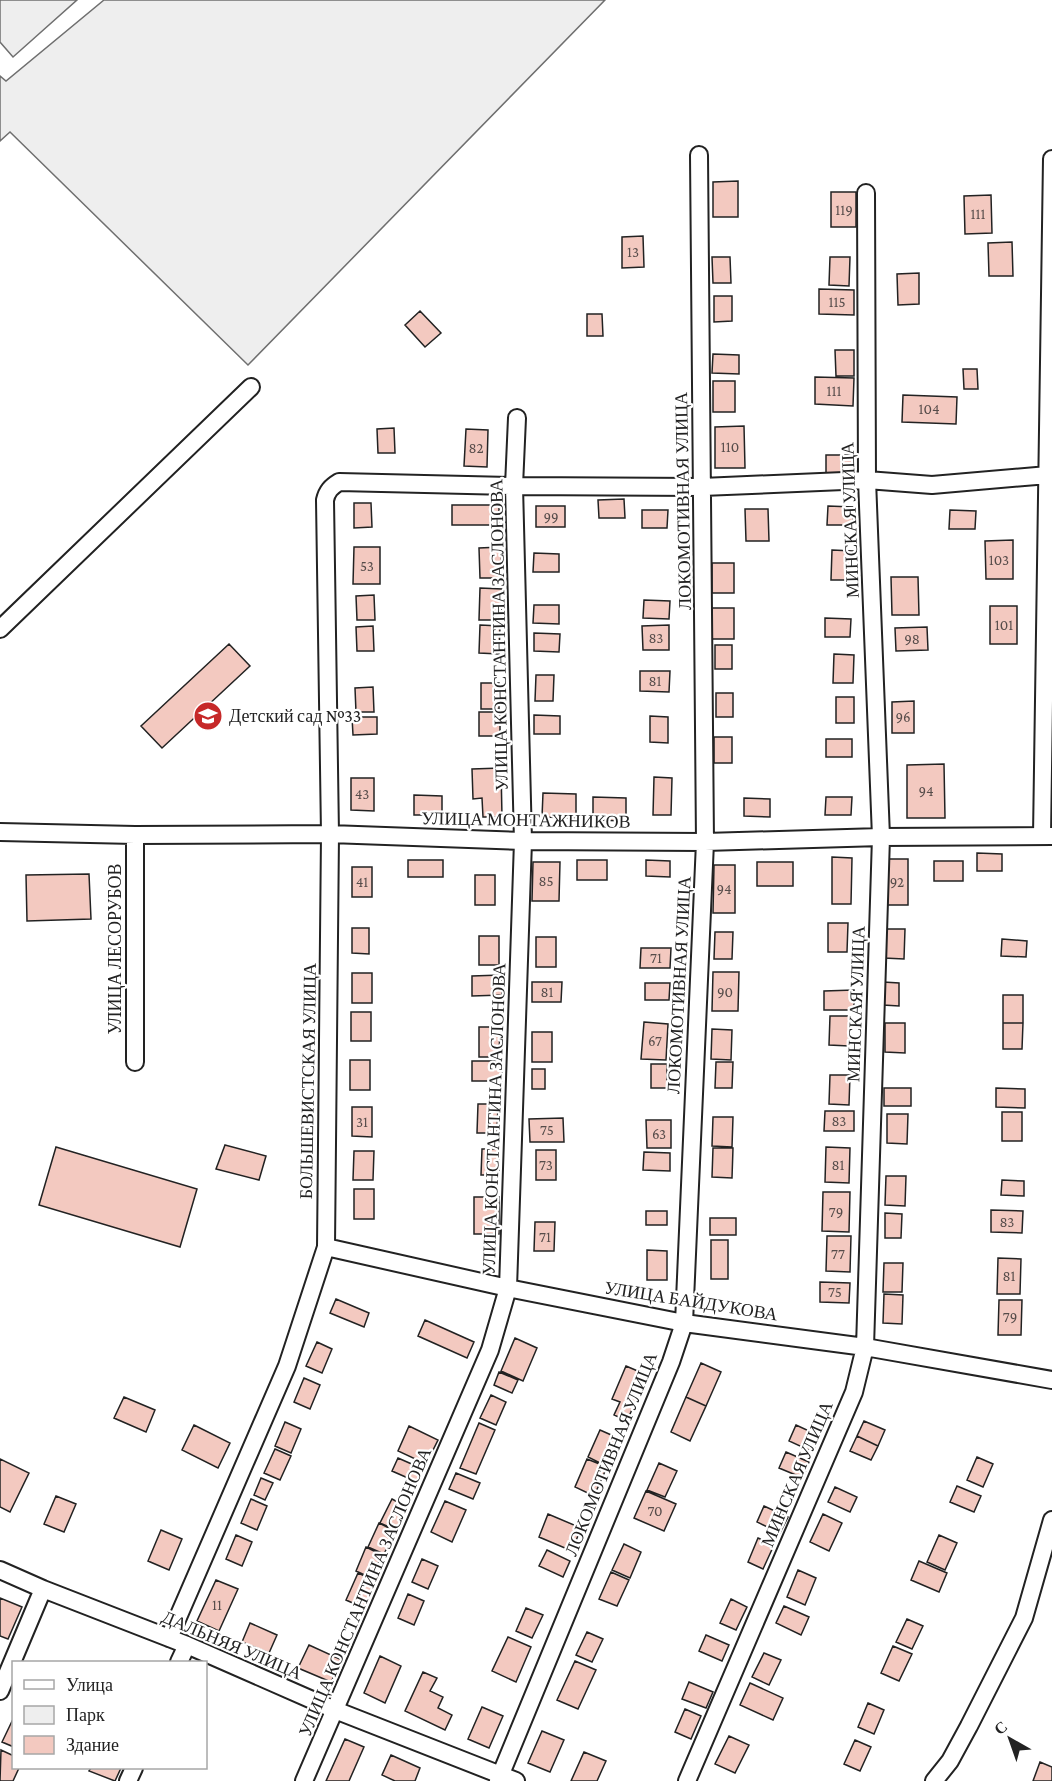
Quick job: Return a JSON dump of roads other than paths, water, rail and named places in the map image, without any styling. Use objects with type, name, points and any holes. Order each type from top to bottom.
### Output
[{"type":"street","name":"ЛОКОМОТИВНАЯ УЛИЦА","points":[[505,1779],[671,1362],[684,1323],[705,842],[699,155]]},
{"type":"street","points":[[1047,836],[1047,475],[1052,159]]},
{"type":"street","name":"МИНСКАЯ УЛИЦА","points":[[687,1781],[854,1392],[865,1347],[881,837],[867,480],[866,193]]},
{"type":"street","points":[[0,629],[251,387]]},
{"type":"street","name":"УЛИЦА КОНСТАНТИНА ЗАСЛОНОВА","points":[[304,1781],[490,1350],[508,1288],[523,841],[514,486],[517,418]]},
{"type":"street","points":[[514,486],[702,487],[867,480],[932,485],[1047,475]]},
{"type":"street","name":"БОЛЬШЕВИСТСКАЯ УЛИЦА","points":[[169,1638],[287,1366],[326,1247],[330,834],[326,494],[339,482],[514,486]]},
{"type":"street","name":"УЛИЦА МОНТАЖНИКОВ","points":[[0,832],[135,836],[330,834],[523,841],[705,842],[881,837],[1047,836]]},
{"type":"street","name":"УЛИЦА ЛЕСОРУБОВ","points":[[135,836],[135,1062]]},
{"type":"street","name":"УЛИЦА БАЙДУКОВА","points":[[326,1247],[508,1288],[684,1323],[865,1347],[1052,1380]]},
{"type":"street","points":[[934,1781],[950,1761],[1024,1618],[1052,1520]]},
{"type":"street","name":"ДАЛЬНЯЯ УЛИЦА","points":[[0,1570],[187,1645],[335,1710],[505,1779]]},
{"type":"street","points":[[13,1661],[43,1589]]},
{"type":"street","points":[[179,1661],[187,1645]]},
{"type":"street","points":[[0,1691],[12,1663]]},
{"type":"place","name":"Детский сад №33","points":[[208,716]]}]
